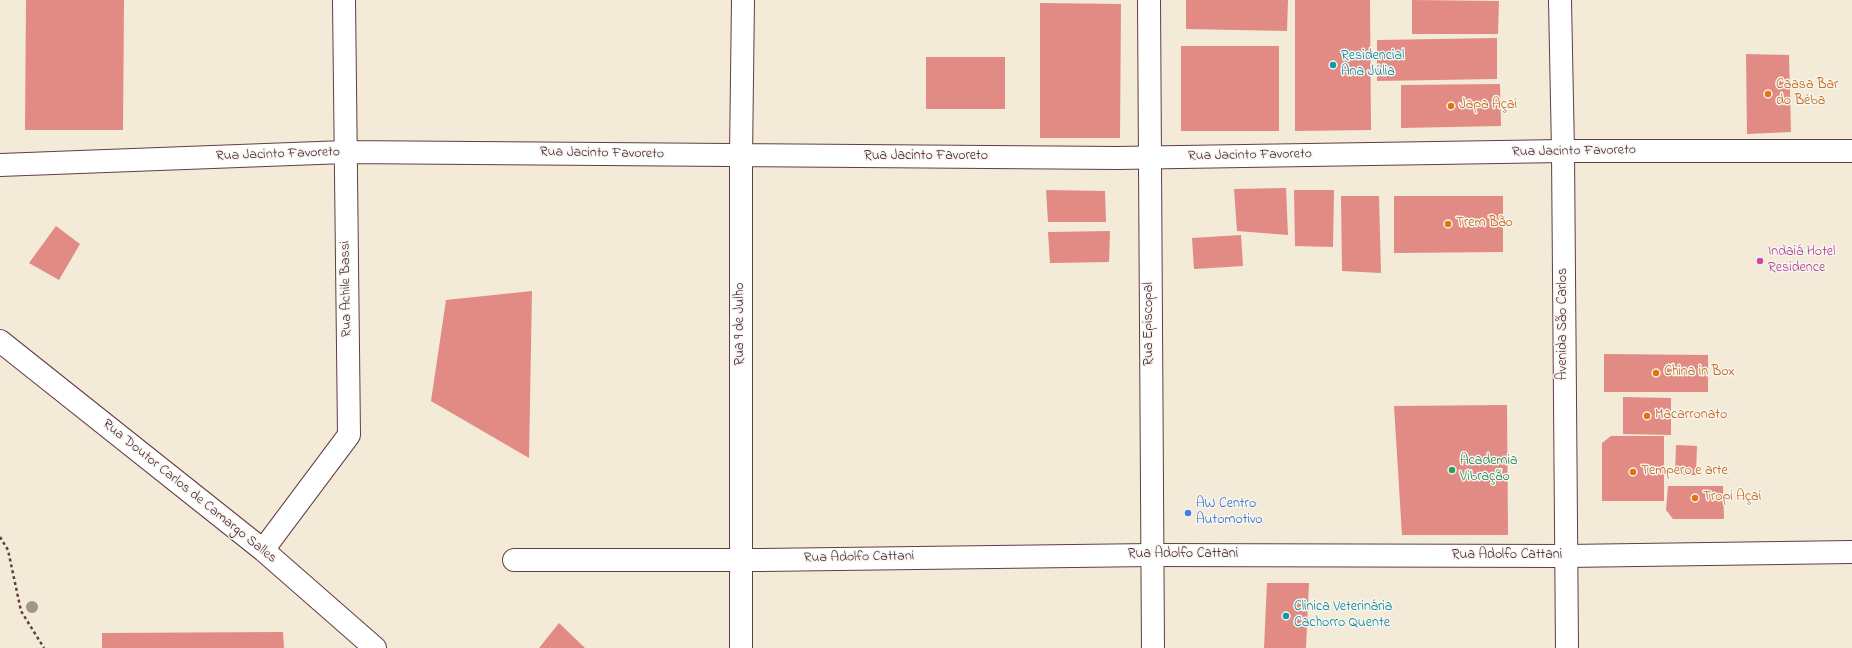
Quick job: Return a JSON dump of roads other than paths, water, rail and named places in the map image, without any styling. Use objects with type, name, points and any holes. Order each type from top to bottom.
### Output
[{"type":"street","name":"Rua Achile Bassi","points":[[263,550],[349,434],[344,0]]},
{"type":"street","name":"Rua 9 de Julho","points":[[741,648],[741,156],[743,0]]},
{"type":"street","name":"Rua Episcopal","points":[[1149,0],[1152,648]]},
{"type":"street","name":"Avenida São Carlos","points":[[1560,0],[1563,151],[1567,648]]},
{"type":"street","name":"Rua Jacinto Favoreto","points":[[0,165],[345,152],[1117,158],[1563,151],[1852,151]]},
{"type":"street","name":"Rua Doutor Carlos de Camargo Salles","points":[[0,341],[263,550],[375,648]]},
{"type":"street","name":"Rua Adolfo Cattani","points":[[514,560],[740,560],[1151,554],[1566,556],[1852,552]]},
{"type":"place","name":"Residencial Ana Júlia","points":[[1333,65]]},
{"type":"place","name":"Caasa Bar do Béba","points":[[1768,94]]},
{"type":"place","name":"Japa Açaí","points":[[1451,106]]},
{"type":"place","name":"Trem Bão","points":[[1448,224]]},
{"type":"place","name":"Indaiá Hotel Residence","points":[[1760,261]]},
{"type":"place","name":"China in Box","points":[[1656,373]]},
{"type":"place","name":"Macarronato","points":[[1647,416]]},
{"type":"place","name":"Academia Vibração","points":[[1452,470]]},
{"type":"place","name":"Tempero e arte","points":[[1633,472]]},
{"type":"place","name":"Tropi Açaí","points":[[1695,498]]},
{"type":"place","name":"AW Centro Automotivo","points":[[1188,513]]},
{"type":"place","name":"Clinica Veterinária Cachorro Quente","points":[[1286,616]]}]
